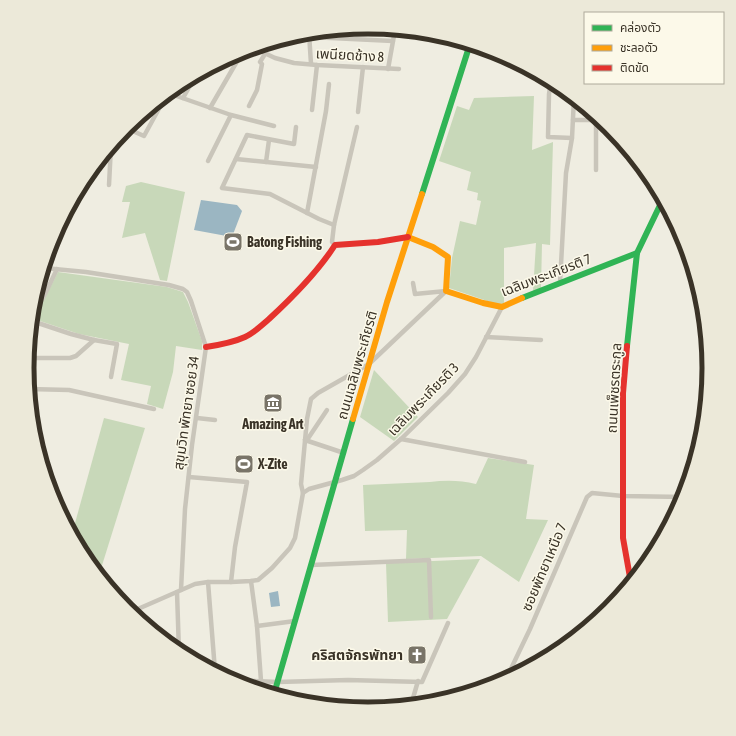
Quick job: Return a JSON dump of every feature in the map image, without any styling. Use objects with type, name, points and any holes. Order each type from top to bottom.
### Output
[{"type":"street","points":[[349,38],[352,35]]},
{"type":"street","points":[[388,69],[394,35]]},
{"type":"street","points":[[329,37],[393,42]]},
{"type":"street","points":[[309,39],[311,64]]},
{"type":"street","name":"ถนนเฉลิมพระเกียรติ","points":[[276,689],[387,302],[468,50]]},
{"type":"street","name":"เพนียดช้าง 8","points":[[261,52],[290,62],[363,68],[399,69]]},
{"type":"street","points":[[249,106],[258,90],[262,64],[260,62],[265,54]]},
{"type":"street","points":[[210,108],[238,60]]},
{"type":"street","points":[[312,110],[317,65]]},
{"type":"street","points":[[358,112],[363,68]]},
{"type":"street","points":[[307,213],[326,111],[328,84]]},
{"type":"street","points":[[183,98],[190,85]]},
{"type":"street","points":[[550,87],[548,94],[548,137],[572,138]]},
{"type":"street","points":[[174,96],[231,115],[274,126]]},
{"type":"street","points":[[560,282],[566,173],[572,138],[574,105]]},
{"type":"street","points":[[133,131],[144,136],[160,107]]},
{"type":"street","points":[[208,161],[231,115]]},
{"type":"street","points":[[573,120],[590,119]]},
{"type":"street","points":[[596,124],[596,170]]},
{"type":"street","points":[[335,245],[332,242],[334,225],[357,127]]},
{"type":"street","points":[[296,128],[294,144],[247,136],[222,188],[270,194],[334,225]]},
{"type":"street","points":[[266,162],[269,140]]},
{"type":"street","points":[[109,185],[110,156]]},
{"type":"street","points":[[236,159],[316,167]]},
{"type":"street","name":"ถนนเพ็ชรตระกูล","points":[[629,576],[623,538],[624,377],[637,253],[660,206]]},
{"type":"street","points":[[139,610],[195,584],[258,580],[272,568],[290,548],[295,538],[304,493],[301,484],[307,419],[311,399],[318,393],[369,364],[446,291],[448,257],[433,247],[408,237],[378,242],[335,245]]},
{"type":"street","points":[[206,347],[230,343],[246,337],[254,332],[305,284],[325,260],[335,245]]},
{"type":"street","name":"เฉลิมพระเกียรติ 7","points":[[446,291],[502,307],[560,282],[637,253]]},
{"type":"street","name":"สุขุมวิท พัทยา ซอย 34","points":[[50,268],[86,272],[168,284],[183,289],[190,301],[206,347],[192,445],[185,509],[179,591],[179,644]]},
{"type":"street","points":[[40,303],[56,269]]},
{"type":"street","points":[[413,283],[415,294],[446,291]]},
{"type":"street","name":"เฉลิมพระเกียรติ 3","points":[[304,493],[308,489],[354,476],[377,460],[401,439],[448,393],[465,374],[476,357],[502,307]]},
{"type":"street","points":[[37,323],[71,334],[117,344],[111,377]]},
{"type":"street","points":[[486,337],[541,340]]},
{"type":"street","points":[[34,358],[70,358],[76,356],[94,340]]},
{"type":"street","points":[[35,389],[69,390],[154,410]]},
{"type":"street","points":[[306,440],[327,410]]},
{"type":"street","points":[[196,418],[215,420]]},
{"type":"street","points":[[401,439],[525,462]]},
{"type":"street","points":[[306,440],[344,453]]},
{"type":"street","points":[[189,477],[248,482],[235,548],[231,582]]},
{"type":"street","name":"ซอยพัทยาเหนือ 7","points":[[510,671],[530,629],[587,497],[592,493],[623,496],[677,497]]},
{"type":"street","points":[[311,565],[429,560],[431,617]]},
{"type":"street","points":[[251,581],[257,626],[261,681]]},
{"type":"street","points":[[208,582],[215,665]]},
{"type":"street","points":[[257,626],[294,621]]},
{"type":"street","points":[[413,699],[448,623]]},
{"type":"street","points":[[252,681],[278,682],[348,680],[420,682]]},
{"type":"green space","points":[[534,96],[532,150],[553,142],[550,245],[542,244],[541,288],[533,291],[536,243],[504,248],[504,304],[496,304],[449,288],[452,258],[460,221],[476,225],[481,201],[477,200],[478,193],[467,190],[471,172],[439,161],[457,106],[469,110],[474,98]]},
{"type":"green space","points":[[141,182],[185,192],[167,281],[160,280],[145,233],[122,238],[130,202],[122,202],[126,186]]},
{"type":"green space","points":[[58,272],[167,287],[183,292],[202,341],[202,350],[176,346],[173,372],[163,409],[147,404],[151,386],[121,380],[129,344],[79,334],[38,320],[39,309]]},
{"type":"green space","points":[[374,370],[418,417],[394,441],[360,417]]},
{"type":"green space","points":[[104,418],[145,428],[101,568],[90,554],[74,526]]},
{"type":"green space","points":[[488,458],[534,465],[526,519],[548,520],[519,582],[481,556],[406,559],[407,530],[365,531],[363,485],[447,481],[476,484]]},
{"type":"green space","points":[[480,559],[447,619],[388,622],[386,563]]},
{"type":"water","points":[[201,200],[237,205],[242,211],[232,237],[194,230]]},
{"type":"water","points":[[278,591],[280,606],[271,607],[269,593]]},
{"type":"traffic: fast","points":[[422,194],[468,50]]},
{"type":"traffic: fast","points":[[627,346],[637,253],[660,206]]},
{"type":"traffic: fast","points":[[522,298],[637,253]]},
{"type":"traffic: fast","points":[[275,689],[353,419]]},
{"type":"traffic: slow","points":[[353,419],[387,302],[422,194]]},
{"type":"traffic: slow","points":[[408,237],[433,247],[448,257],[446,291],[483,303],[502,307],[522,298]]},
{"type":"traffic: jam","points":[[206,347],[235,341],[258,329],[305,284],[335,245],[378,242],[408,237]]},
{"type":"traffic: jam","points":[[627,346],[623,393],[623,538],[630,575]]},
{"type":"place","name":"Batong Fishing","points":[[233,242]]},
{"type":"place","name":"Amazing Art","points":[[273,403]]},
{"type":"place","name":"X-Zite","points":[[244,464]]},
{"type":"place","name":"คริสตจักรพัทยา","points":[[417,655]]}]
